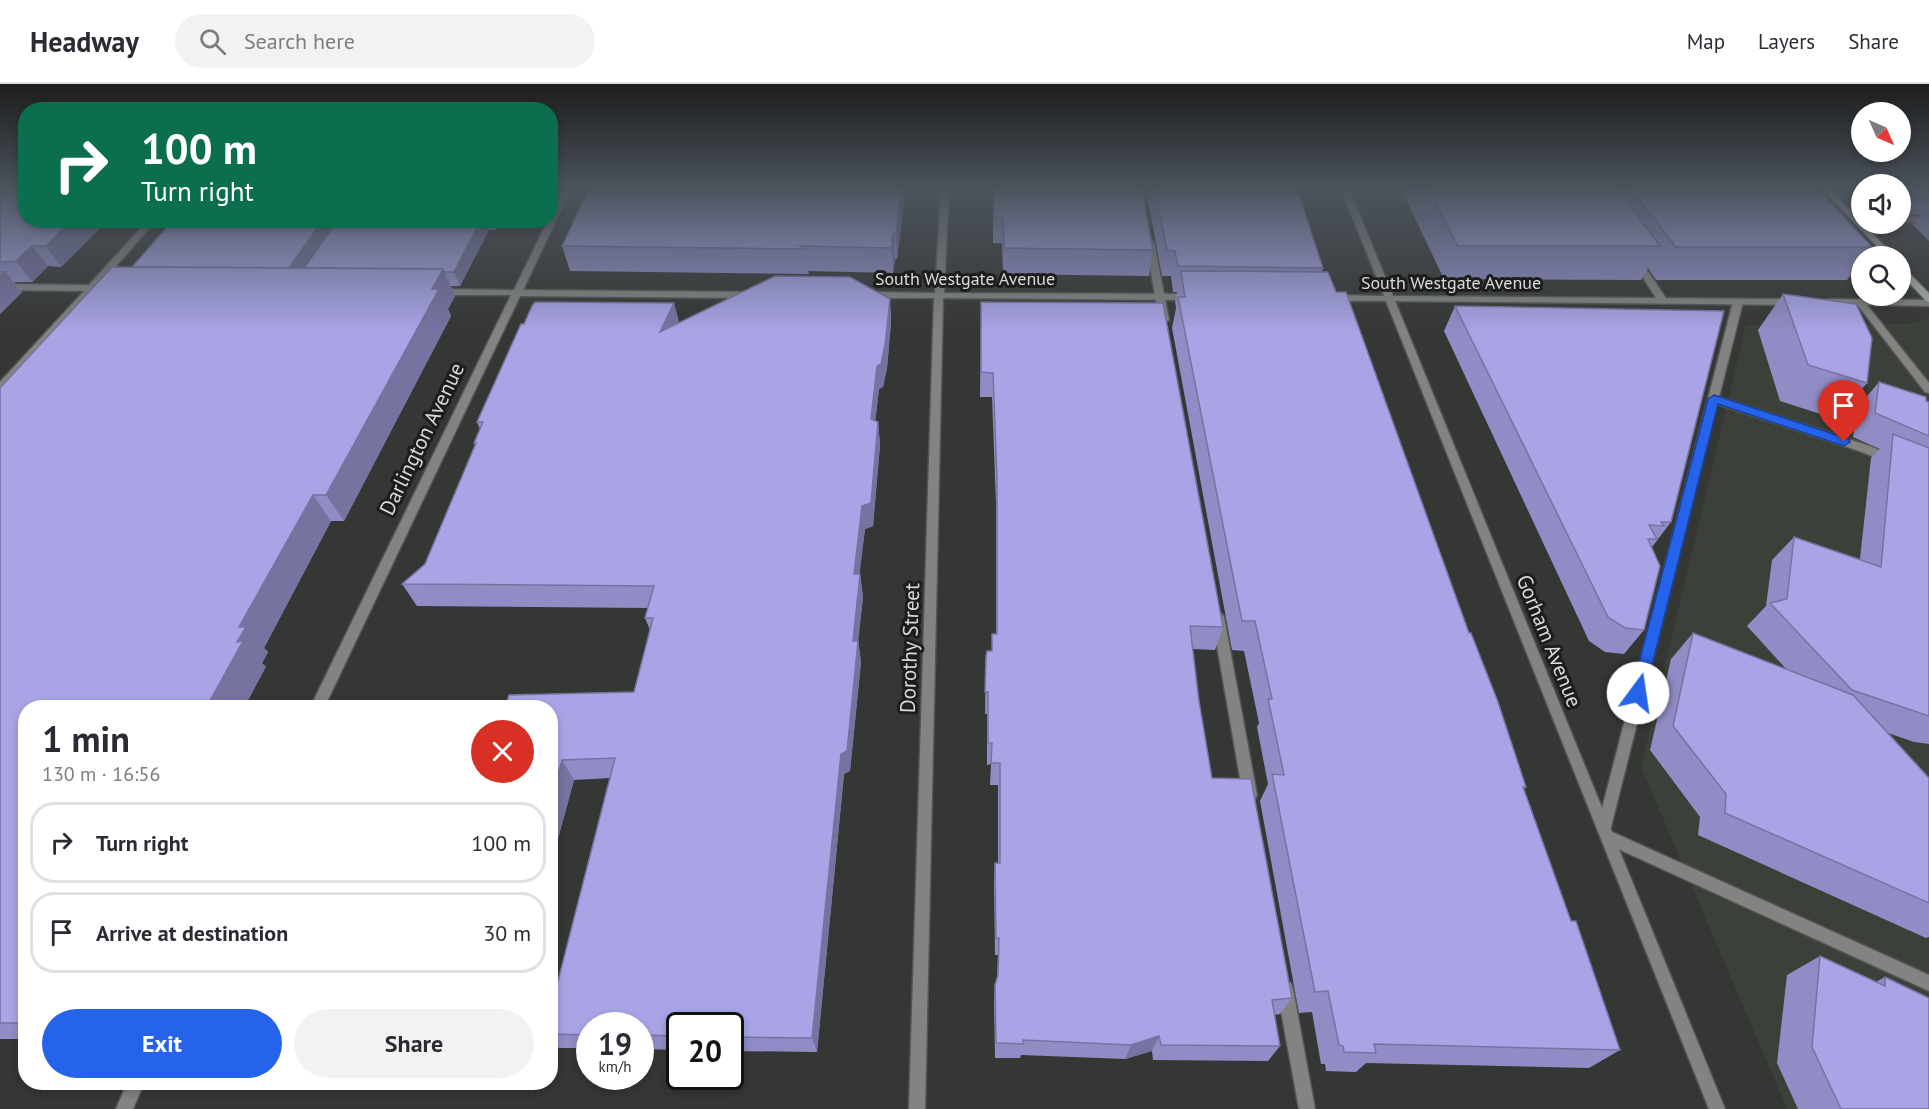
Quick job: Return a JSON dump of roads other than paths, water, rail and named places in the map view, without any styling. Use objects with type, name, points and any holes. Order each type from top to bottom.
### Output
[{"type":"street","points":[[0,388],[138,237]]},
{"type":"street","name":"Darlington Avenue","points":[[321,700],[544,237]]},
{"type":"street","name":"Dorothy Street","points":[[917,1109],[942,237]]},
{"type":"street","points":[[1148,237],[1167,339]]},
{"type":"street","name":"Gorham Avenue","points":[[1364,237],[1717,1109]]},
{"type":"street","points":[[1632,255],[1663,301]]},
{"type":"street","points":[[1911,280],[1929,301]]},
{"type":"street","points":[[0,287],[116,288]]},
{"type":"street","points":[[431,292],[761,295]]},
{"type":"street","name":"South Westgate Avenue","points":[[857,295],[1206,297]]},
{"type":"street","name":"South Westgate Avenue","points":[[1323,298],[1804,302]]},
{"type":"street","points":[[1911,302],[1929,301]]},
{"type":"street","points":[[1738,302],[1606,833],[1929,983]]},
{"type":"street","points":[[1816,302],[1851,303]]},
{"type":"street","points":[[1863,306],[1924,379],[1929,390]]},
{"type":"street","points":[[1714,399],[1866,449],[1903,465]]},
{"type":"street","points":[[1216,609],[1252,809]]},
{"type":"street","points":[[1282,973],[1307,1109]]},
{"type":"street","points":[[124,1109],[133,1090]]}]
